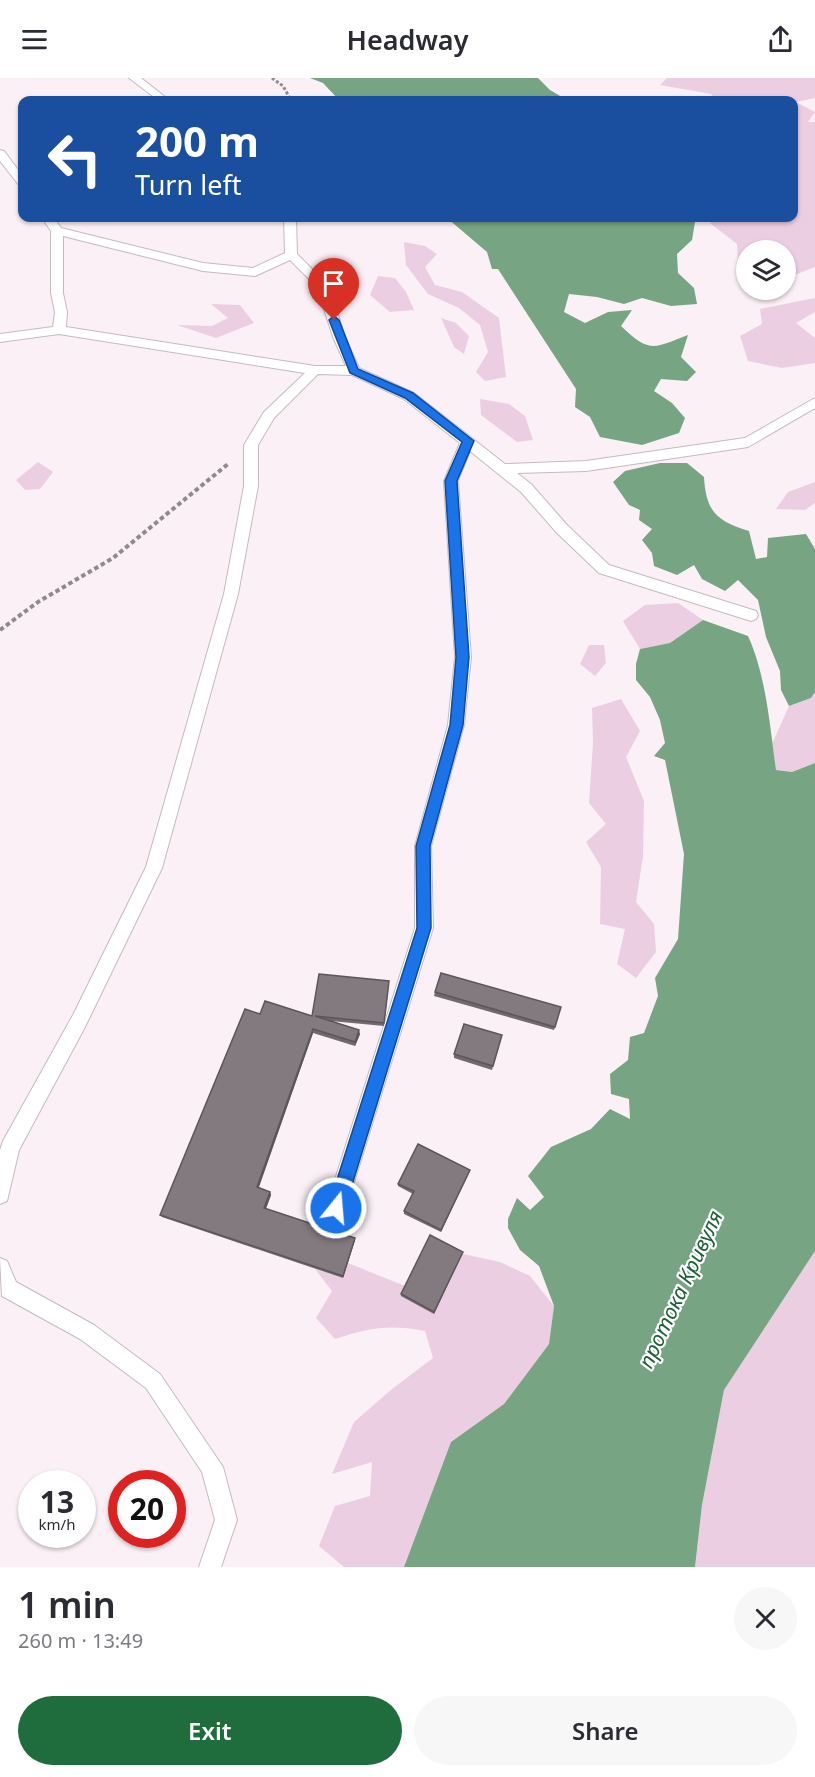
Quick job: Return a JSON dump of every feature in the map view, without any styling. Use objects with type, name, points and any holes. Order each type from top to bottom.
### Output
[{"type":"lane","points":[[134,78],[159,96]]},
{"type":"lane","points":[[0,153],[18,177]]},
{"type":"lane","points":[[51,222],[57,231],[57,293],[61,312],[59,330]]},
{"type":"lane","points":[[290,222],[291,255],[323,286],[339,337],[354,371]]},
{"type":"lane","points":[[57,231],[203,267],[255,272],[291,255]]},
{"type":"lane","points":[[0,338],[59,330],[315,369],[354,371],[409,396],[468,441],[526,488],[562,529],[604,569],[751,615]]},
{"type":"lane","points":[[0,1194],[10,1148],[79,1022],[154,868],[231,594],[251,486],[251,445],[269,415],[315,369]]},
{"type":"lane","points":[[502,469],[586,466],[748,442],[815,402]]},
{"type":"lane","points":[[336,1208],[424,928],[423,846],[456,725],[463,657],[451,481],[468,441]]},
{"type":"lane","points":[[0,1268],[9,1289],[87,1332],[153,1381],[212,1467],[226,1520],[210,1567]]},
{"type":"path","points":[[272,78],[283,86],[289,96]]},
{"type":"path","points":[[0,630],[38,602],[113,558],[251,445]]},
{"type":"shaded area","points":[[667,78],[815,78],[815,98],[798,102],[798,96],[713,96],[660,85]]},
{"type":"shaded area","points":[[798,103],[815,112],[808,122],[815,122],[815,267],[796,274],[796,240],[736,240],[736,243],[710,222],[798,222]]},
{"type":"shaded area","points":[[404,242],[425,246],[437,254],[425,267],[435,285],[462,292],[499,318],[506,377],[485,381],[476,372],[488,352],[480,325],[459,308],[428,294],[406,265]]},
{"type":"shaded area","points":[[378,276],[395,278],[406,292],[414,310],[390,312],[370,295]]},
{"type":"shaded area","points":[[815,298],[815,312],[796,323],[815,338],[815,363],[782,368],[748,361],[740,336],[762,324],[760,309]]},
{"type":"shaded area","points":[[211,304],[240,305],[254,323],[216,338],[177,325],[212,326],[228,318]]},
{"type":"shaded area","points":[[441,318],[456,323],[469,336],[464,354],[454,347]]},
{"type":"shaded area","points":[[480,399],[509,404],[525,416],[533,440],[517,442],[481,415]]},
{"type":"shaded area","points":[[38,462],[53,472],[40,489],[25,490],[16,480]]},
{"type":"shaded area","points":[[815,482],[815,503],[805,510],[776,509],[788,492]]},
{"type":"shaded area","points":[[678,603],[703,620],[670,643],[640,649],[623,621],[645,605]]},
{"type":"shaded area","points":[[589,645],[604,645],[606,663],[595,676],[580,664]]},
{"type":"shaded area","points":[[815,692],[815,763],[792,772],[776,770],[772,744],[789,706],[811,698]]},
{"type":"shaded area","points":[[621,699],[640,731],[626,757],[644,801],[643,856],[636,902],[654,924],[656,952],[636,978],[617,964],[625,929],[600,924],[601,867],[586,842],[606,824],[589,803],[593,743],[592,708]]},
{"type":"shaded area","points":[[815,1251],[815,1567],[695,1567],[702,1505],[724,1390]]},
{"type":"shaded area","points":[[463,1254],[500,1262],[530,1276],[554,1306],[549,1344],[504,1404],[451,1442],[404,1567],[344,1567],[319,1546],[335,1506],[370,1496],[372,1462],[332,1474],[354,1422],[433,1358],[425,1331],[379,1328],[335,1339],[316,1318],[332,1291],[315,1269],[343,1278],[348,1263],[405,1286],[434,1314]]},
{"type":"water","points":[[310,78],[538,78],[560,96],[335,96],[323,83]]},
{"type":"water","points":[[452,222],[695,222],[692,240],[677,254],[678,273],[694,288],[697,304],[671,306],[642,298],[624,304],[597,297],[569,294],[564,312],[585,323],[608,312],[632,310],[621,326],[646,345],[660,345],[688,335],[681,357],[696,372],[687,381],[661,379],[654,391],[672,403],[685,418],[679,433],[642,445],[600,437],[590,417],[575,407],[576,389],[498,269],[492,269],[487,252]]},
{"type":"water","points":[[660,463],[687,463],[704,477],[710,506],[728,523],[749,531],[756,559],[767,557],[768,538],[806,534],[815,549],[815,692],[811,698],[789,706],[781,690],[780,671],[766,637],[758,600],[738,580],[725,591],[702,579],[694,565],[677,575],[654,566],[652,553],[642,540],[652,529],[639,520],[640,510],[629,505],[613,482],[625,471]]},
{"type":"water","name":"протока Кривуля","points":[[703,620],[748,636],[763,684],[776,770],[792,772],[815,763],[815,1251],[724,1390],[702,1505],[695,1567],[404,1567],[451,1442],[504,1404],[549,1344],[554,1306],[539,1266],[520,1250],[508,1228],[508,1219],[517,1198],[530,1210],[544,1197],[528,1176],[551,1147],[591,1129],[610,1109],[630,1119],[629,1099],[611,1094],[610,1074],[628,1060],[630,1037],[644,1033],[658,996],[655,978],[678,939],[684,854],[665,760],[654,756],[665,743],[660,720],[650,697],[636,680],[636,664],[640,649],[670,643]]},
{"type":"building","points":[[441,973],[561,1007],[555,1027],[435,992]]},
{"type":"building","points":[[319,974],[389,981],[384,1023],[315,1016],[359,1030],[355,1042],[313,1029],[257,1187],[270,1192],[264,1208],[355,1238],[343,1276],[160,1215],[245,1009],[260,1014],[265,1001],[312,1016]]},
{"type":"building","points":[[464,1024],[502,1035],[493,1066],[454,1054]]},
{"type":"building","points":[[418,1144],[470,1170],[441,1230],[404,1211],[414,1191],[398,1184]]},
{"type":"building","points":[[430,1235],[463,1252],[434,1312],[401,1294]]},
{"type":"route","points":[[334,320],[354,371],[409,396],[468,441],[451,481],[463,657],[456,725],[423,846],[424,928],[336,1208]]}]
